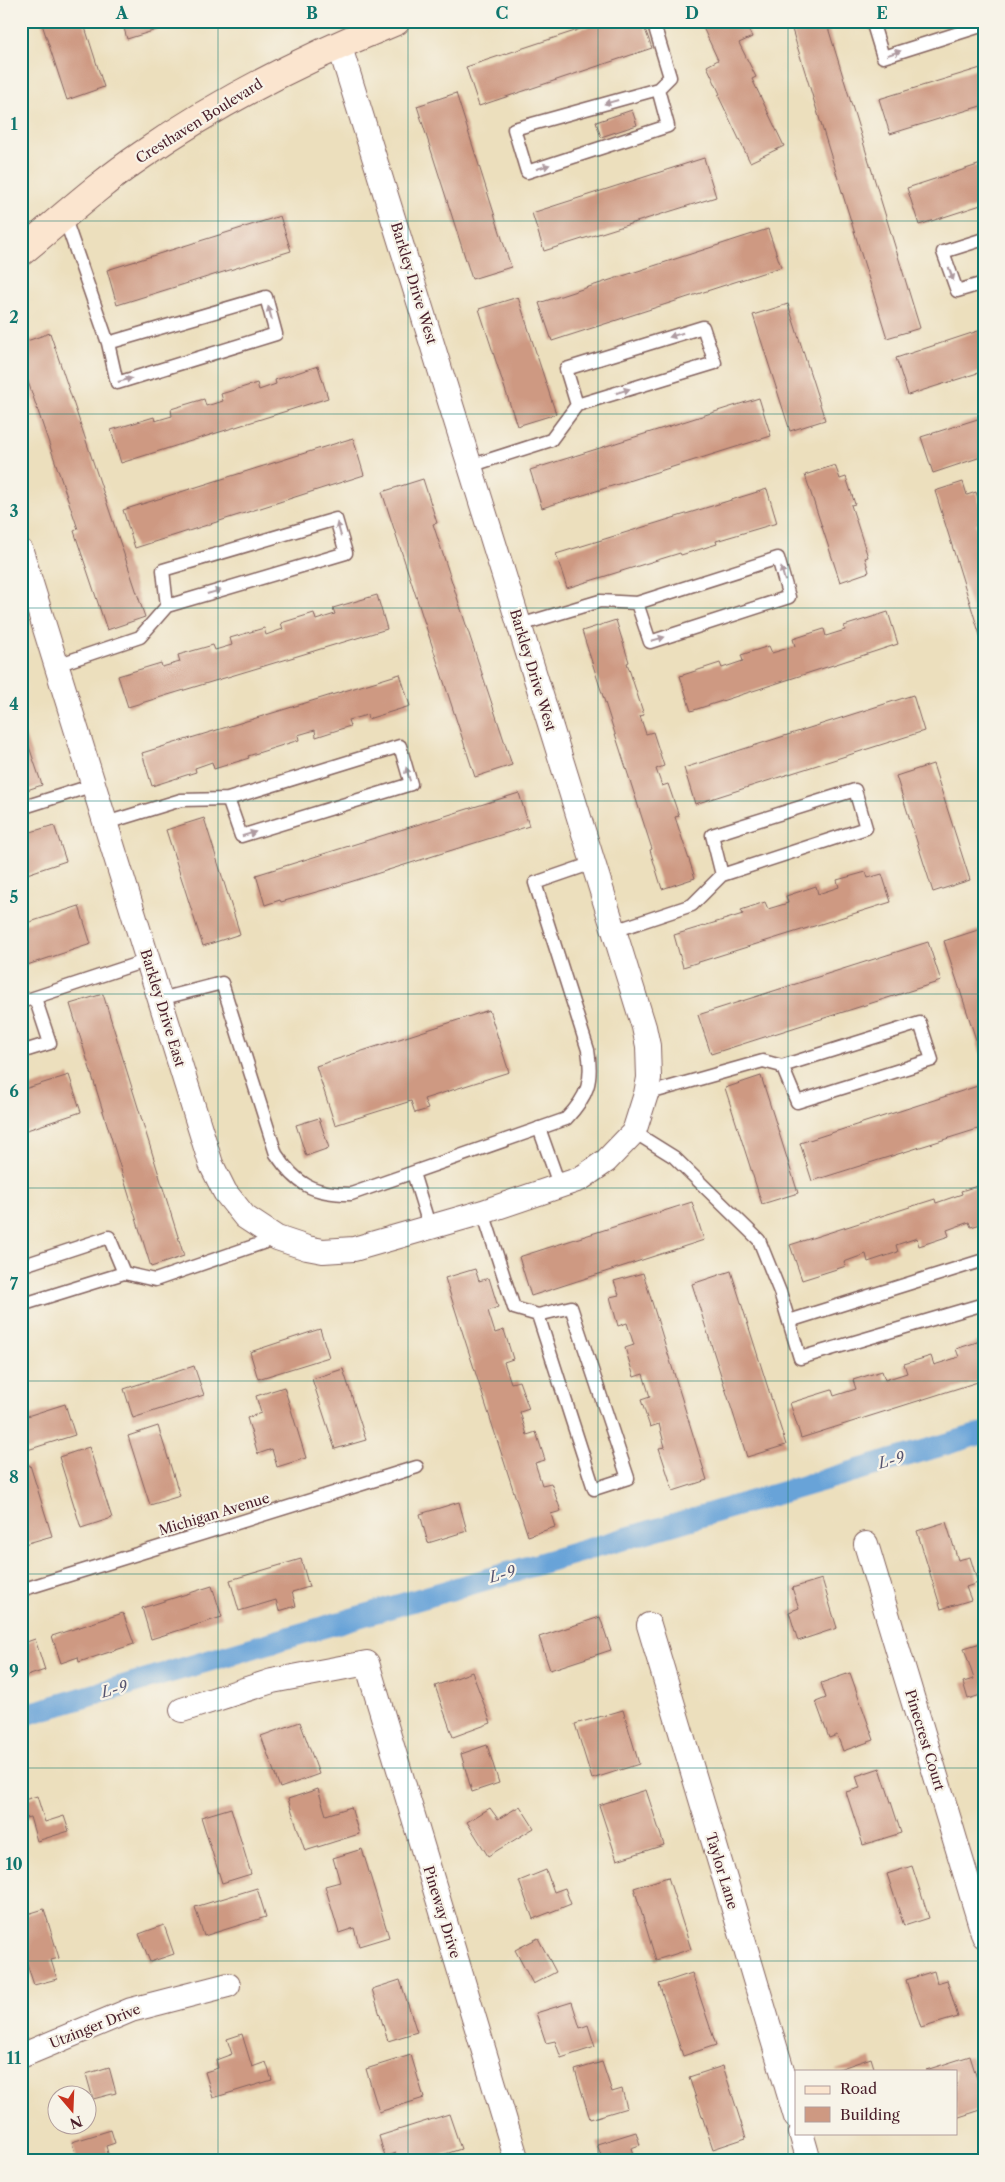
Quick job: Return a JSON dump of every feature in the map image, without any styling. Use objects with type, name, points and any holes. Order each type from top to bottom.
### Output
[{"type":"street","name":"Cresthaven Boulevard","points":[[21,252],[80,201],[142,155],[207,113],[274,75],[339,44],[396,21]]},
{"type":"street","name":"Barkley Drive West","points":[[339,44],[614,931],[648,1046],[650,1062],[646,1094],[634,1132],[606,1161],[593,1171],[560,1187],[483,1212]]},
{"type":"street","name":"Barkley Drive East","points":[[21,552],[211,1164],[225,1192],[246,1217],[277,1238],[307,1248],[338,1251],[371,1246],[483,1212]]},
{"type":"street","name":"Pinecrest Court","points":[[866,1544],[984,1936]]},
{"type":"street","name":"Taylor Lane","points":[[648,1625],[795,2114]]},
{"type":"street","name":"Pineway Drive","points":[[182,1710],[272,1681],[367,1663],[517,2161]]},
{"type":"street","name":"Utzinger Drive","points":[[21,2056],[131,2010],[228,1985]]},
{"type":"street","points":[[801,2134],[809,2161]]},
{"type":"lane","points":[[653,21],[670,77],[658,89],[514,129],[527,172],[668,126],[658,89]]},
{"type":"lane","points":[[872,21],[882,56],[984,25]]},
{"type":"lane","points":[[64,216],[108,343],[117,383],[276,334],[266,297],[108,343]]},
{"type":"lane","points":[[984,239],[943,252],[956,291],[984,284]]},
{"type":"lane","points":[[470,466],[551,440],[576,405],[714,363],[703,326],[566,369],[576,405]]},
{"type":"lane","points":[[57,665],[140,637],[167,606],[346,553],[336,519],[163,570],[167,606]]},
{"type":"lane","points":[[520,626],[600,601],[637,603],[778,558],[789,598],[650,642],[637,603]]},
{"type":"lane","points":[[106,823],[181,800],[228,799],[400,746],[411,784],[241,836],[228,799]]},
{"type":"lane","points":[[21,808],[94,785]]},
{"type":"lane","points":[[614,931],[692,905],[722,875],[866,828],[855,790],[712,835],[722,875]]},
{"type":"lane","points":[[160,999],[222,983],[276,1154],[289,1172],[307,1186],[328,1194],[351,1194],[566,1119],[580,1105],[588,1088],[591,1069],[588,1050],[534,883],[593,863]]},
{"type":"lane","points":[[21,1002],[148,960]]},
{"type":"lane","points":[[21,1052],[50,1043],[35,998]]},
{"type":"lane","points":[[646,1094],[763,1061],[782,1066],[920,1023],[932,1060],[797,1102],[782,1066]]},
{"type":"lane","points":[[539,1128],[560,1187]]},
{"type":"lane","points":[[634,1132],[674,1156],[759,1240],[789,1321],[800,1358],[984,1304]]},
{"type":"lane","points":[[413,1173],[430,1228]]},
{"type":"lane","points":[[483,1212],[514,1308],[538,1315],[571,1307],[628,1478],[594,1489],[538,1315]]},
{"type":"lane","points":[[21,1266],[109,1237],[124,1273]]},
{"type":"lane","points":[[21,1305],[124,1273],[155,1280],[277,1238]]},
{"type":"lane","points":[[789,1321],[984,1260]]},
{"type":"lane","name":"Michigan Avenue","points":[[21,1590],[417,1467]]},
{"type":"building","points":[[41,21],[83,21],[104,87],[67,100]]},
{"type":"building","points":[[122,21],[182,21],[182,22],[127,39]]},
{"type":"building","points":[[605,21],[642,21],[652,48],[479,106],[466,67]]},
{"type":"building","points":[[700,21],[744,21],[752,37],[739,43],[756,77],[752,79],[784,146],[750,162],[718,95],[720,94],[707,66],[718,60]]},
{"type":"building","points":[[796,21],[826,21],[920,328],[887,338],[790,23]]},
{"type":"building","points":[[984,67],[984,105],[890,134],[879,99]]},
{"type":"building","points":[[456,93],[511,267],[472,279],[417,106]]},
{"type":"building","points":[[632,110],[637,125],[601,137],[596,122]]},
{"type":"building","points":[[704,158],[716,197],[544,251],[532,213]]},
{"type":"building","points":[[984,163],[984,204],[919,225],[907,188]]},
{"type":"building","points":[[280,216],[291,251],[117,305],[107,270]]},
{"type":"building","points":[[768,229],[781,267],[552,341],[539,303]]},
{"type":"building","points":[[518,297],[556,414],[517,426],[479,309]]},
{"type":"building","points":[[788,304],[825,420],[790,431],[753,315]]},
{"type":"building","points":[[984,329],[984,371],[908,395],[896,358]]},
{"type":"building","points":[[50,333],[145,617],[107,630],[74,531],[78,529],[21,361],[21,343]]},
{"type":"building","points":[[318,366],[328,398],[121,463],[111,430],[154,417],[155,421],[172,416],[171,409],[204,399],[206,406],[223,401],[221,394],[257,383],[259,390],[276,384],[275,380]]},
{"type":"building","points":[[759,398],[771,436],[542,508],[530,470]]},
{"type":"building","points":[[984,417],[984,456],[933,473],[921,437]]},
{"type":"building","points":[[353,438],[364,475],[135,548],[123,510]]},
{"type":"building","points":[[835,465],[840,479],[846,477],[855,504],[851,505],[868,557],[865,558],[869,572],[840,582],[805,475]]},
{"type":"building","points":[[423,479],[437,523],[433,524],[512,765],[475,777],[382,492]]},
{"type":"building","points":[[963,482],[967,495],[976,492],[984,516],[984,522],[976,524],[984,546],[983,645],[935,491]]},
{"type":"building","points":[[767,489],[777,523],[716,541],[717,544],[681,555],[680,553],[567,588],[556,554]]},
{"type":"building","points":[[377,595],[387,629],[128,707],[118,676],[161,663],[162,667],[180,662],[178,655],[213,645],[215,650],[232,645],[230,638],[264,628],[266,635],[283,629],[281,623],[314,613],[316,620],[335,614],[333,608]]},
{"type":"building","points":[[888,612],[898,644],[691,711],[680,676],[720,663],[722,668],[743,661],[741,655],[769,646],[772,653],[795,646],[793,639],[824,629],[826,636],[845,630],[844,626]]},
{"type":"building","points":[[616,620],[629,662],[627,663],[644,715],[640,716],[646,734],[653,732],[664,766],[656,769],[662,786],[668,784],[679,816],[675,817],[695,878],[662,889],[650,850],[652,849],[582,631]]},
{"type":"building","points":[[400,674],[410,706],[368,719],[367,715],[348,720],[350,726],[316,737],[315,730],[298,735],[299,740],[248,756],[249,758],[214,769],[212,762],[195,768],[196,772],[152,786],[142,753]]},
{"type":"building","points":[[913,695],[924,731],[695,804],[684,768]]},
{"type":"building","points":[[21,723],[42,785],[21,792]]},
{"type":"building","points":[[933,764],[970,880],[933,892],[896,776]]},
{"type":"building","points":[[519,793],[529,826],[334,887],[265,905],[256,875]]},
{"type":"building","points":[[204,818],[240,934],[203,946],[166,830]]},
{"type":"building","points":[[54,825],[66,861],[21,876],[21,835]]},
{"type":"building","points":[[866,872],[868,878],[882,874],[891,902],[683,967],[674,935],[743,914],[741,910],[765,902],[768,909],[788,903],[786,896],[816,886],[818,894],[839,887],[837,880]]},
{"type":"building","points":[[79,906],[91,944],[21,967],[21,925]]},
{"type":"building","points":[[981,929],[984,936],[983,1061],[944,941]]},
{"type":"building","points":[[928,942],[941,981],[711,1054],[698,1015]]},
{"type":"building","points":[[103,994],[184,1256],[151,1267],[70,1004]]},
{"type":"building","points":[[489,1010],[509,1072],[424,1099],[428,1109],[415,1113],[411,1101],[335,1125],[316,1066]]},
{"type":"building","points":[[69,1075],[81,1112],[21,1132],[21,1090]]},
{"type":"building","points":[[761,1076],[798,1193],[762,1204],[725,1088]]},
{"type":"building","points":[[984,1084],[984,1127],[812,1181],[800,1143]]},
{"type":"building","points":[[319,1118],[329,1148],[306,1156],[296,1125]]},
{"type":"building","points":[[984,1184],[984,1223],[971,1227],[969,1222],[947,1230],[949,1236],[919,1246],[917,1238],[896,1245],[898,1252],[868,1262],[866,1254],[844,1262],[846,1266],[802,1280],[790,1245],[935,1199],[936,1203],[962,1194],[961,1191]]},
{"type":"building","points":[[692,1202],[704,1240],[531,1296],[519,1257]]},
{"type":"building","points":[[475,1269],[479,1281],[489,1278],[498,1307],[488,1311],[495,1333],[504,1330],[513,1359],[504,1362],[511,1383],[519,1381],[529,1409],[520,1412],[527,1435],[536,1432],[545,1460],[535,1463],[542,1485],[551,1483],[561,1511],[551,1514],[555,1527],[528,1536],[445,1278]]},
{"type":"building","points":[[731,1271],[786,1445],[747,1457],[692,1284]]},
{"type":"building","points":[[643,1273],[707,1480],[673,1491],[659,1448],[665,1447],[659,1424],[650,1427],[641,1400],[650,1397],[643,1374],[634,1377],[625,1348],[634,1345],[627,1323],[618,1326],[610,1297],[619,1295],[614,1281]]},
{"type":"building","points":[[320,1329],[329,1357],[258,1379],[250,1352]]},
{"type":"building","points":[[983,1340],[984,1380],[801,1438],[790,1403],[832,1390],[834,1396],[856,1389],[853,1380],[882,1371],[885,1380],[907,1373],[904,1364],[931,1356],[934,1365],[959,1357],[956,1349]]},
{"type":"building","points":[[194,1366],[204,1395],[133,1418],[124,1389]]},
{"type":"building","points":[[343,1369],[366,1440],[335,1449],[312,1379]]},
{"type":"building","points":[[284,1387],[306,1458],[277,1467],[272,1449],[258,1454],[247,1418],[261,1413],[256,1396]]},
{"type":"building","points":[[65,1404],[75,1435],[21,1452],[21,1418]]},
{"type":"building","points":[[158,1426],[180,1496],[150,1505],[128,1436]]},
{"type":"building","points":[[89,1447],[112,1518],[81,1528],[59,1457]]},
{"type":"building","points":[[30,1465],[52,1536],[21,1545],[21,1468]]},
{"type":"building","points":[[459,1502],[467,1531],[428,1543],[420,1514]]},
{"type":"building","points":[[946,1522],[958,1560],[970,1557],[978,1583],[966,1587],[971,1600],[941,1609],[917,1531]]},
{"type":"building","points":[[301,1559],[309,1587],[292,1592],[296,1606],[279,1611],[276,1600],[239,1611],[230,1580]]},
{"type":"building","points":[[822,1579],[837,1628],[798,1641],[789,1612],[799,1608],[792,1588]]},
{"type":"building","points":[[212,1586],[222,1617],[151,1639],[142,1608]]},
{"type":"building","points":[[123,1613],[134,1644],[79,1662],[78,1657],[61,1663],[52,1636]]},
{"type":"building","points":[[600,1617],[611,1650],[550,1670],[539,1637]]},
{"type":"building","points":[[35,1639],[45,1670],[21,1678],[21,1644]]},
{"type":"building","points":[[984,1642],[984,1694],[968,1699],[963,1682],[974,1679],[964,1648]]},
{"type":"building","points":[[472,1672],[491,1723],[453,1737],[435,1686]]},
{"type":"building","points":[[850,1673],[874,1740],[843,1751],[837,1735],[829,1738],[816,1702],[826,1698],[821,1683]]},
{"type":"building","points":[[623,1710],[639,1764],[592,1779],[575,1724]]},
{"type":"building","points":[[300,1722],[319,1774],[280,1788],[261,1736]]},
{"type":"building","points":[[487,1745],[499,1783],[472,1792],[461,1754]]},
{"type":"building","points":[[880,1768],[901,1833],[863,1845],[846,1792],[860,1788],[856,1776]]},
{"type":"building","points":[[318,1789],[326,1815],[351,1807],[359,1834],[305,1851],[288,1799]]},
{"type":"building","points":[[646,1790],[664,1845],[617,1860],[599,1805]]},
{"type":"building","points":[[37,1796],[45,1822],[64,1816],[69,1831],[37,1841],[30,1817],[21,1819],[21,1801]]},
{"type":"building","points":[[520,1806],[534,1828],[488,1856],[467,1822],[490,1808],[498,1819]]},
{"type":"building","points":[[231,1808],[251,1874],[222,1883],[201,1817]]},
{"type":"building","points":[[362,1849],[389,1937],[359,1946],[354,1928],[339,1933],[325,1886],[340,1882],[333,1858]]},
{"type":"building","points":[[912,1866],[929,1918],[904,1926],[887,1874]]},
{"type":"building","points":[[546,1870],[554,1892],[565,1888],[571,1904],[533,1919],[519,1881]]},
{"type":"building","points":[[668,1877],[691,1949],[656,1960],[634,1888]]},
{"type":"building","points":[[257,1888],[266,1917],[204,1936],[195,1907]]},
{"type":"building","points":[[44,1909],[59,1958],[51,1960],[57,1979],[34,1985],[23,1952],[21,1952],[21,1916]]},
{"type":"building","points":[[164,1925],[174,1954],[150,1962],[139,1934]]},
{"type":"building","points":[[538,1938],[556,1972],[533,1984],[515,1950]]},
{"type":"building","points":[[934,1971],[937,1983],[947,1980],[958,2017],[921,2028],[906,1980]]},
{"type":"building","points":[[692,1973],[716,2045],[683,2056],[659,1984]]},
{"type":"building","points":[[400,1980],[417,2032],[388,2041],[372,1989]]},
{"type":"building","points":[[572,2002],[580,2028],[588,2025],[595,2047],[561,2058],[555,2041],[546,2043],[536,2013]]},
{"type":"building","points":[[242,2034],[252,2067],[266,2062],[272,2080],[213,2098],[205,2072],[218,2068],[216,2060],[232,2054],[227,2039]]},
{"type":"building","points":[[411,2055],[424,2098],[379,2112],[366,2069]]},
{"type":"building","points":[[970,2056],[984,2101],[984,2109],[958,2117],[958,2070],[926,2070]]},
{"type":"building","points":[[871,2058],[875,2070],[836,2070]]},
{"type":"building","points":[[602,2062],[612,2092],[622,2089],[627,2108],[590,2119],[575,2070]]},
{"type":"building","points":[[723,2066],[746,2138],[713,2149],[689,2077]]},
{"type":"building","points":[[109,2067],[116,2093],[98,2098],[98,2084],[89,2084],[86,2074]]},
{"type":"building","points":[[449,2114],[461,2149],[423,2161],[398,2161],[396,2153],[385,2157],[379,2136]]},
{"type":"building","points":[[111,2130],[115,2143],[106,2146],[110,2161],[77,2161],[72,2142]]},
{"type":"building","points":[[636,2132],[640,2145],[631,2148],[635,2161],[603,2161],[597,2144]]},
{"type":"waterway","name":"L-9","points":[[21,1716],[984,1433]]}]
